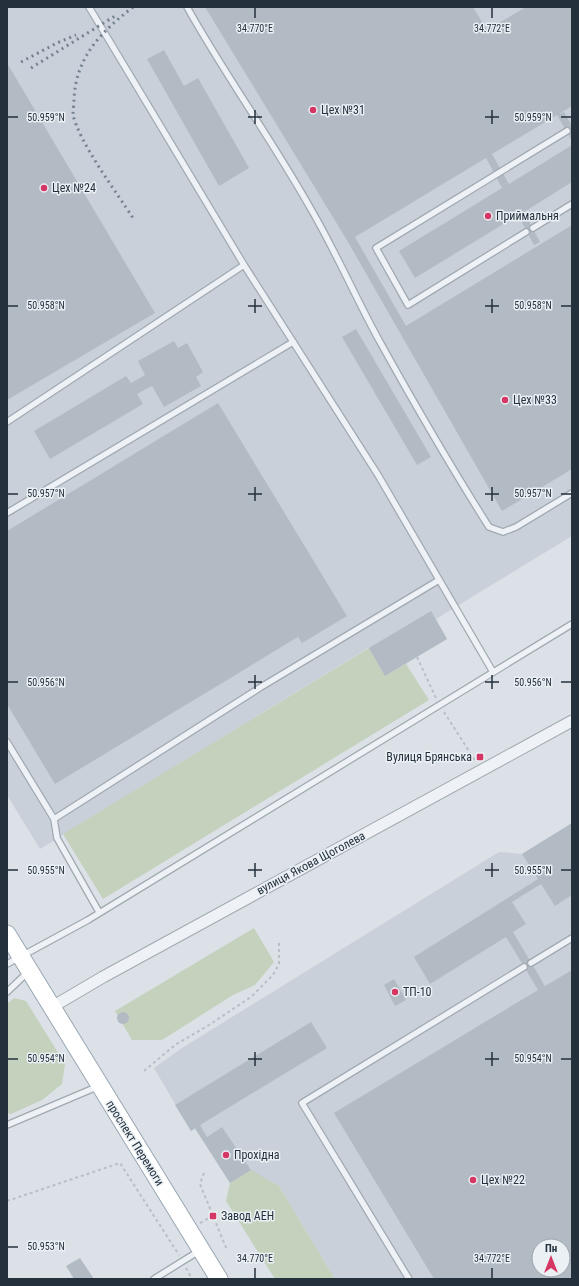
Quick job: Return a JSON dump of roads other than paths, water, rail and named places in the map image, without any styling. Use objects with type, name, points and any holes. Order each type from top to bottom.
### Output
[{"type":"main road","name":"проспект Перемоги","points":[[7,934],[14,960],[30,971],[218,1279]]},
{"type":"street","name":"вулиця Якова Щоголева","points":[[52,1007],[103,977],[572,721]]},
{"type":"lane","points":[[89,7],[244,265],[378,475],[493,672]]},
{"type":"lane","points":[[188,7],[208,45],[312,210],[342,265],[380,341],[489,528],[503,532],[516,528],[572,493]]},
{"type":"lane","points":[[526,232],[408,305],[376,248],[567,131]]},
{"type":"lane","points":[[533,228],[572,204]]},
{"type":"lane","points":[[7,422],[244,265]]},
{"type":"lane","points":[[7,513],[293,342]]},
{"type":"lane","points":[[54,819],[261,687],[439,580]]},
{"type":"lane","points":[[14,960],[99,912],[572,624]]},
{"type":"lane","points":[[7,742],[54,819],[57,838],[99,912]]},
{"type":"lane","points":[[532,963],[572,938]]},
{"type":"lane","points":[[409,1279],[302,1103],[524,967]]},
{"type":"lane","points":[[7,992],[30,971]]},
{"type":"lane","points":[[7,1126],[100,1086]]},
{"type":"lane","points":[[154,1279],[201,1250]]},
{"type":"railway","points":[[133,7],[121,16],[101,36],[85,58],[76,84],[73,114],[76,125],[90,152],[133,218]]},
{"type":"railway","points":[[31,68],[115,16]]},
{"type":"railway","points":[[21,62],[76,35]]},
{"type":"place","name":"Цех №31","points":[[313,110]]},
{"type":"place","name":"Цех №24","points":[[44,188]]},
{"type":"place","name":"Приймальня","points":[[488,216]]},
{"type":"place","name":"Цех №33","points":[[505,400]]},
{"type":"place","name":"Вулиця Брянська","points":[[480,757]]},
{"type":"place","name":"ТП-10","points":[[395,992]]},
{"type":"place","name":"Прохідна","points":[[226,1155]]},
{"type":"place","name":"Цех №22","points":[[473,1180]]},
{"type":"place","name":"Завод АЕН","points":[[213,1216]]}]
